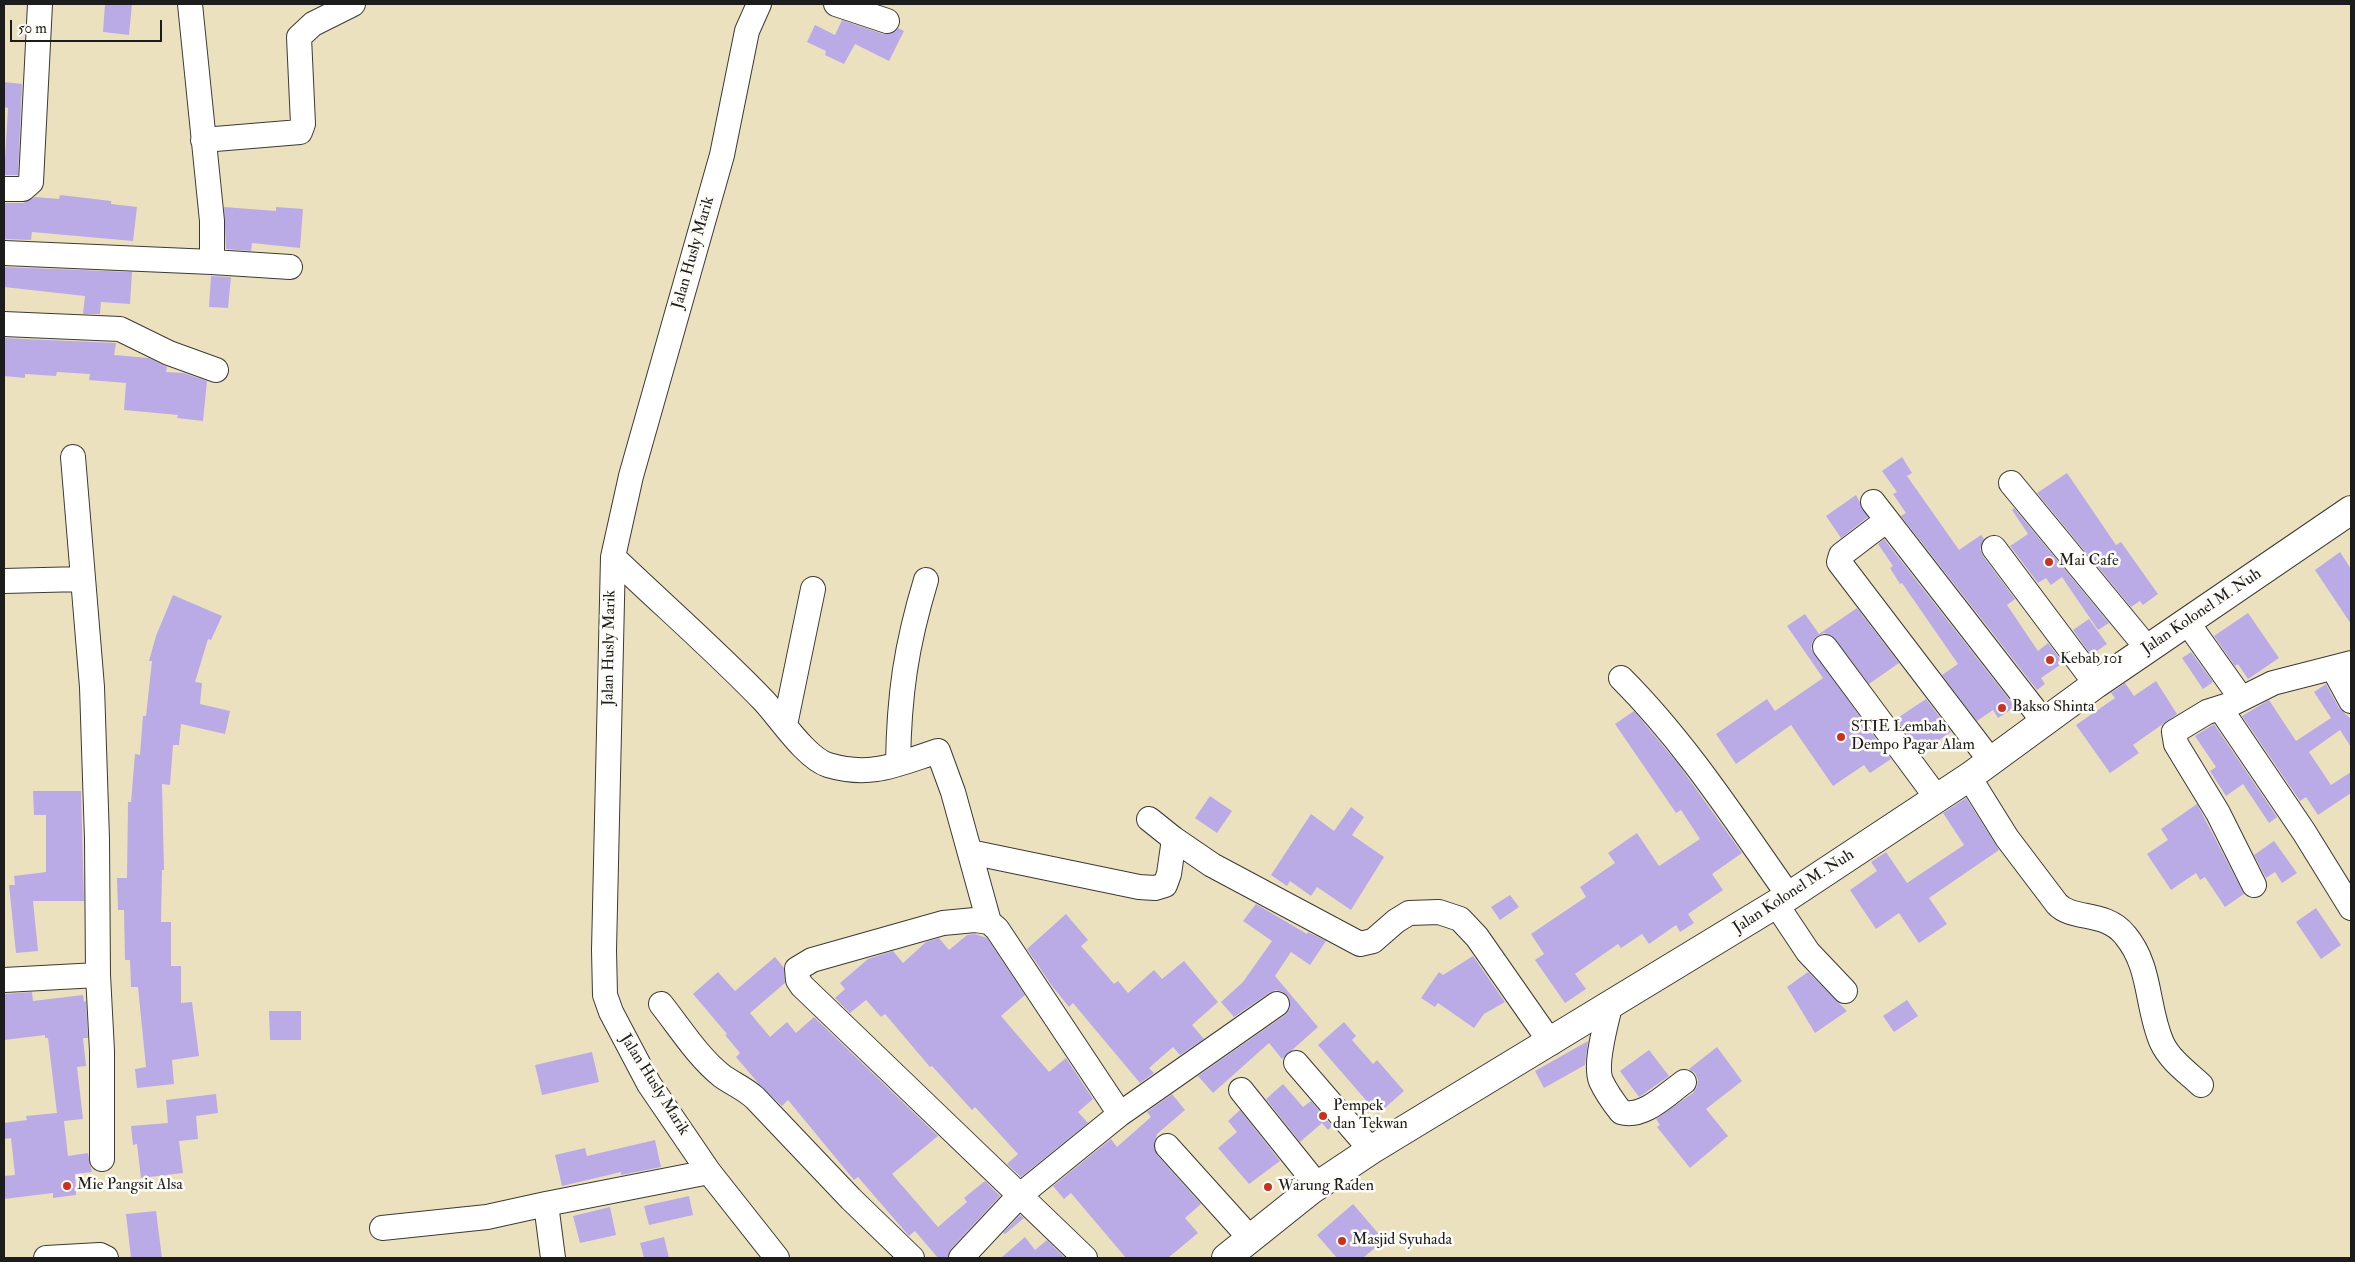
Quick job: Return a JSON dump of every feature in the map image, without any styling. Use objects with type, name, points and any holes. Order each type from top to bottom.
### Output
[{"type":"main road","name":"Jalan Kolonel M. Nuh","points":[[1226,1258],[1318,1186],[1371,1150],[1551,1043],[1783,900],[1969,777],[2096,684],[2351,510]]},
{"type":"street","points":[[4,189],[23,189],[31,182],[40,4]]},
{"type":"street","points":[[190,4],[212,221],[212,262]]},
{"type":"street","points":[[203,140],[300,132],[303,124],[299,37],[313,24],[353,4]]},
{"type":"street","name":"Jalan Husly Marik","points":[[759,4],[747,31],[722,155],[631,476],[613,557],[604,950],[605,995],[616,1025],[649,1084],[709,1172],[777,1258]]},
{"type":"street","points":[[836,4],[887,21]]},
{"type":"street","points":[[4,253],[290,267]]},
{"type":"street","points":[[4,324],[120,329],[170,353],[216,370]]},
{"type":"street","points":[[72,457],[92,688],[97,839],[98,974],[102,1051],[102,1159]]},
{"type":"street","points":[[2011,483],[2148,649]]},
{"type":"street","points":[[1990,760],[1839,562],[1841,555],[1880,511],[2044,722]]},
{"type":"street","points":[[1994,548],[2096,684]]},
{"type":"street","points":[[613,557],[763,701],[810,752],[826,764],[861,772],[882,769],[950,751],[946,771],[988,922]]},
{"type":"street","points":[[4,581],[82,578]]},
{"type":"street","points":[[898,764],[899,709],[906,655],[926,580]]},
{"type":"street","points":[[785,725],[813,589]]},
{"type":"street","points":[[2187,622],[2241,698]]},
{"type":"street","points":[[1825,647],[1937,798]]},
{"type":"street","points":[[2254,885],[2218,813],[2174,737],[2174,732],[2207,712],[2220,708],[2273,682],[2342,665],[2351,701]]},
{"type":"street","points":[[1621,678],[1648,704],[1696,762],[1783,900],[1808,952],[1845,991]]},
{"type":"street","points":[[2220,708],[2304,832],[2351,908]]},
{"type":"street","points":[[1969,777],[2007,838],[2057,904],[2064,910],[2108,921],[2126,935],[2140,958],[2146,974],[2154,1017],[2163,1045],[2175,1062],[2201,1085]]},
{"type":"street","points":[[1149,819],[1174,839],[1227,874],[1364,944],[1372,941],[1409,913],[1439,912],[1460,919],[1478,937],[1551,1043]]},
{"type":"street","points":[[970,852],[1139,887],[1155,888],[1165,885],[1169,874],[1174,839]]},
{"type":"street","points":[[1085,1258],[802,986],[796,975],[797,969],[812,960],[943,923],[975,920],[988,922],[997,929],[1120,1114]]},
{"type":"street","points":[[4,980],[98,974]]},
{"type":"street","points":[[661,1004],[702,1055],[722,1075],[741,1086],[755,1098],[851,1199],[912,1258]]},
{"type":"street","points":[[961,1258],[1019,1196],[1120,1114],[1277,1004]]},
{"type":"street","points":[[1610,1006],[1601,1051],[1600,1075],[1602,1082],[1621,1112],[1632,1114],[1642,1111],[1684,1082]]},
{"type":"street","points":[[1296,1063],[1371,1150]]},
{"type":"street","points":[[1241,1090],[1318,1186]]},
{"type":"street","points":[[1167,1146],[1250,1238]]},
{"type":"street","points":[[382,1228],[487,1217],[709,1172]]},
{"type":"street","points":[[546,1204],[553,1258]]},
{"type":"street","points":[[46,1258],[100,1255],[106,1258]]},
{"type":"building","points":[[105,4],[132,4],[129,35],[103,32]]},
{"type":"building","points":[[842,20],[883,34],[890,34],[898,28],[904,31],[889,61],[855,44],[844,64],[825,55],[826,51],[807,42],[815,25],[835,35]]},
{"type":"building","points":[[4,82],[22,84],[18,175],[4,175],[8,108],[4,107]]},
{"type":"building","points":[[60,195],[111,201],[111,204],[137,207],[133,241],[32,232],[31,240],[4,239],[4,203],[23,203],[35,197],[59,199]]},
{"type":"building","points":[[224,207],[276,211],[276,207],[303,209],[300,248],[252,243],[251,251],[226,249]]},
{"type":"building","points":[[4,267],[132,272],[130,304],[101,302],[100,314],[83,314],[85,296],[4,287]]},
{"type":"building","points":[[211,276],[231,277],[228,308],[209,307]]},
{"type":"building","points":[[4,338],[116,343],[114,355],[149,358],[167,367],[166,372],[184,373],[207,381],[203,421],[177,418],[178,415],[124,410],[126,383],[89,380],[90,374],[57,372],[56,376],[25,374],[25,378],[4,376]]},
{"type":"building","points":[[1902,457],[1912,473],[1907,476],[1959,550],[1981,535],[1984,539],[1980,549],[1983,556],[2015,599],[2007,605],[2038,651],[2048,643],[2063,663],[2041,678],[2045,684],[2037,690],[1901,516],[1906,513],[1893,494],[1897,492],[1882,471]]},
{"type":"building","points":[[2067,473],[2116,545],[2121,542],[2158,594],[2143,605],[2140,601],[2131,607],[2037,493]]},
{"type":"building","points":[[1856,495],[1868,517],[1841,538],[1826,516]]},
{"type":"building","points":[[2014,508],[2109,623],[2098,630],[2062,577],[2051,585],[2046,578],[2038,583],[2010,546],[2028,534],[2012,510]]},
{"type":"building","points":[[1884,539],[2015,707],[1998,718],[1993,710],[1977,721],[1942,675],[1958,664],[1890,568],[1893,566],[1878,544]]},
{"type":"building","points":[[2340,552],[2351,569],[2351,624],[2315,570]]},
{"type":"building","points":[[173,595],[222,616],[211,640],[208,639],[195,682],[202,683],[200,704],[230,711],[225,734],[181,724],[179,745],[173,745],[170,785],[162,784],[164,870],[162,870],[161,922],[171,922],[171,966],[181,966],[181,1003],[192,1002],[199,1056],[172,1060],[174,1084],[137,1088],[135,1069],[146,1067],[138,987],[131,987],[130,960],[125,960],[124,910],[118,910],[117,878],[127,878],[128,802],[131,802],[135,754],[140,755],[143,716],[146,716],[152,661],[149,661],[156,636]]},
{"type":"building","points":[[1857,608],[1899,663],[1869,684],[1831,635],[1824,633],[1817,636],[1812,642],[1811,649],[1891,759],[1870,773],[1864,765],[1833,786],[1791,725],[1736,764],[1716,734],[1767,699],[1775,711],[1823,678],[1787,626],[1805,614],[1819,634]]},
{"type":"building","points":[[2248,613],[2279,658],[2248,679],[2238,664],[2235,666],[2214,636]]},
{"type":"building","points":[[2089,619],[2107,644],[2091,655],[2073,630]]},
{"type":"building","points":[[2191,652],[2213,682],[2203,689],[2182,658]]},
{"type":"building","points":[[2156,681],[2177,714],[2133,745],[2139,753],[2110,773],[2076,725],[2115,698],[2111,693],[2125,683],[2134,696]]},
{"type":"building","points":[[2326,684],[2339,708],[2351,719],[2351,747],[2340,730],[2309,752],[2331,785],[2351,772],[2351,793],[2318,815],[2306,797],[2300,801],[2242,716],[2269,700],[2296,741],[2331,718],[2314,692]]},
{"type":"building","points":[[1926,699],[1951,732],[1924,750],[1917,740],[1913,743],[1896,719]]},
{"type":"building","points":[[1634,711],[1678,764],[1742,853],[1712,874],[1723,890],[1688,914],[1694,923],[1680,932],[1676,925],[1649,944],[1642,934],[1621,948],[1618,944],[1575,974],[1586,989],[1565,1003],[1535,960],[1544,954],[1531,934],[1586,897],[1580,887],[1615,863],[1608,853],[1637,833],[1659,866],[1700,839],[1681,810],[1676,813],[1615,724]]},
{"type":"building","points":[[2214,724],[2277,817],[2269,823],[2243,784],[2226,796],[2210,771],[2216,767],[2195,736]]},
{"type":"building","points":[[33,791],[81,791],[84,901],[33,901],[38,951],[16,953],[9,885],[15,885],[14,876],[46,872],[46,815],[34,815]]},
{"type":"building","points":[[1210,796],[1232,811],[1217,833],[1195,818]]},
{"type":"building","points":[[1966,798],[1999,850],[1929,898],[1947,924],[1919,943],[1899,913],[1876,929],[1850,890],[1877,871],[1871,862],[1886,852],[1907,883],[1964,845],[1943,813]]},
{"type":"building","points":[[2197,804],[2244,894],[2225,907],[2205,877],[2200,880],[2196,873],[2171,890],[2147,854],[2168,840],[2161,829]]},
{"type":"building","points":[[1351,807],[1364,817],[1352,835],[1384,857],[1351,910],[1317,887],[1311,896],[1290,881],[1287,886],[1271,875],[1311,814],[1334,831]]},
{"type":"building","points":[[2274,841],[2297,873],[2282,883],[2275,872],[2266,878],[2254,855]]},
{"type":"building","points":[[1510,895],[1519,907],[1500,920],[1491,907]]},
{"type":"building","points":[[1256,904],[1307,934],[1308,932],[1326,941],[1310,965],[1291,952],[1275,976],[1318,1027],[1282,1059],[1269,1043],[1213,1093],[1198,1076],[1285,1015],[1290,1009],[1288,997],[1283,992],[1276,990],[1234,1017],[1221,1002],[1243,982],[1272,941],[1243,921]]},
{"type":"building","points":[[2316,908],[2341,945],[2321,959],[2296,922]]},
{"type":"building","points":[[1066,914],[1088,940],[1081,946],[1114,984],[1118,981],[1128,993],[1154,970],[1162,979],[1184,961],[1218,1002],[1192,1025],[1204,1039],[1180,1055],[1173,1047],[1149,1068],[1154,1073],[1140,1083],[1073,1003],[1069,1007],[1027,949]]},
{"type":"building","points":[[975,934],[987,938],[1025,995],[1001,1016],[1049,1072],[1066,1058],[1093,1099],[1078,1112],[1088,1123],[1021,1177],[1007,1164],[1018,1154],[975,1107],[972,1110],[932,1066],[930,1067],[885,1014],[881,1017],[866,1000],[850,1013],[835,998],[845,989],[840,983],[868,959],[893,951],[903,963],[926,942],[939,938],[949,950],[967,935]]},
{"type":"building","points":[[1473,956],[1505,1002],[1484,1014],[1474,1028],[1438,1003],[1435,1007],[1421,998],[1439,972],[1443,975]]},
{"type":"building","points":[[775,957],[784,968],[785,983],[750,1013],[770,1037],[787,1022],[796,1033],[814,1017],[938,1136],[892,1174],[938,1227],[967,1202],[964,1198],[985,1181],[1000,1196],[951,1249],[948,1258],[938,1258],[915,1231],[909,1236],[858,1177],[854,1180],[788,1100],[782,1106],[759,1084],[736,1057],[740,1053],[725,1035],[727,1034],[693,994],[718,972],[735,991]]},
{"type":"building","points":[[1808,972],[1847,1011],[1815,1033],[1787,987]]},
{"type":"building","points":[[32,992],[33,1001],[83,995],[84,1002],[86,1001],[88,1038],[83,1038],[86,1066],[77,1067],[83,1119],[64,1121],[68,1156],[88,1153],[92,1172],[75,1174],[76,1195],[53,1198],[53,1193],[4,1199],[4,1176],[15,1175],[11,1138],[4,1139],[4,1123],[27,1120],[26,1116],[57,1113],[48,1038],[45,1038],[45,1035],[4,1040],[4,994]]},
{"type":"building","points":[[1907,1000],[1918,1016],[1894,1032],[1883,1016]]},
{"type":"building","points":[[269,1011],[301,1011],[301,1040],[270,1040]]},
{"type":"building","points":[[1344,1022],[1356,1036],[1352,1040],[1373,1064],[1377,1060],[1404,1091],[1378,1114],[1318,1045]]},
{"type":"building","points":[[1588,1041],[1585,1065],[1544,1088],[1535,1071]]},
{"type":"building","points":[[1717,1047],[1742,1081],[1706,1109],[1728,1136],[1690,1168],[1657,1127],[1660,1125],[1656,1119],[1693,1093],[1697,1087],[1698,1080],[1695,1073],[1689,1069]]},
{"type":"building","points":[[1649,1050],[1669,1076],[1639,1097],[1620,1071]]},
{"type":"building","points":[[592,1052],[599,1082],[542,1095],[535,1065]]},
{"type":"building","points":[[1283,1084],[1303,1107],[1311,1101],[1332,1126],[1328,1130],[1322,1123],[1300,1142],[1266,1099]]},
{"type":"building","points":[[216,1094],[218,1113],[196,1116],[198,1139],[179,1141],[183,1173],[141,1178],[137,1144],[133,1145],[131,1126],[168,1123],[166,1100]]},
{"type":"building","points":[[1172,1094],[1185,1110],[1157,1134],[1154,1148],[1157,1155],[1201,1204],[1185,1218],[1198,1233],[1168,1258],[1126,1258],[1071,1193],[1064,1199],[1053,1186],[1111,1139],[1117,1147],[1151,1117],[1147,1112]]},
{"type":"building","points":[[1240,1110],[1280,1161],[1249,1184],[1218,1148],[1237,1132],[1228,1121]]},
{"type":"building","points":[[655,1140],[661,1167],[621,1175],[621,1172],[562,1186],[555,1155],[585,1148],[587,1156]]},
{"type":"building","points":[[689,1196],[693,1215],[649,1225],[644,1206]]},
{"type":"building","points":[[1353,1204],[1384,1240],[1363,1258],[1337,1258],[1317,1235]]},
{"type":"building","points":[[610,1207],[616,1235],[580,1243],[573,1216]]},
{"type":"building","points":[[156,1211],[162,1258],[131,1258],[126,1214]]},
{"type":"building","points":[[1020,1215],[1024,1218],[1005,1234],[1003,1233]]},
{"type":"building","points":[[664,1237],[669,1258],[644,1258],[640,1243]]},
{"type":"building","points":[[1025,1237],[1035,1250],[1047,1240],[1065,1258],[1001,1258]]},
{"type":"place","name":"Mai Cafe","points":[[2049,562]]},
{"type":"place","name":"Kebab 101","points":[[2050,660]]},
{"type":"place","name":"Bakso Shinta","points":[[2002,708]]},
{"type":"place","name":"STIE Lembah Dempo Pagar Alam","points":[[1841,737]]},
{"type":"place","name":"Pempek dan Tekwan","points":[[1323,1116]]},
{"type":"place","name":"Mie Pangsit Alsa","points":[[67,1186]]},
{"type":"place","name":"Warung Raden","points":[[1268,1187]]},
{"type":"place","name":"Masjid Syuhada","points":[[1342,1241]]}]
